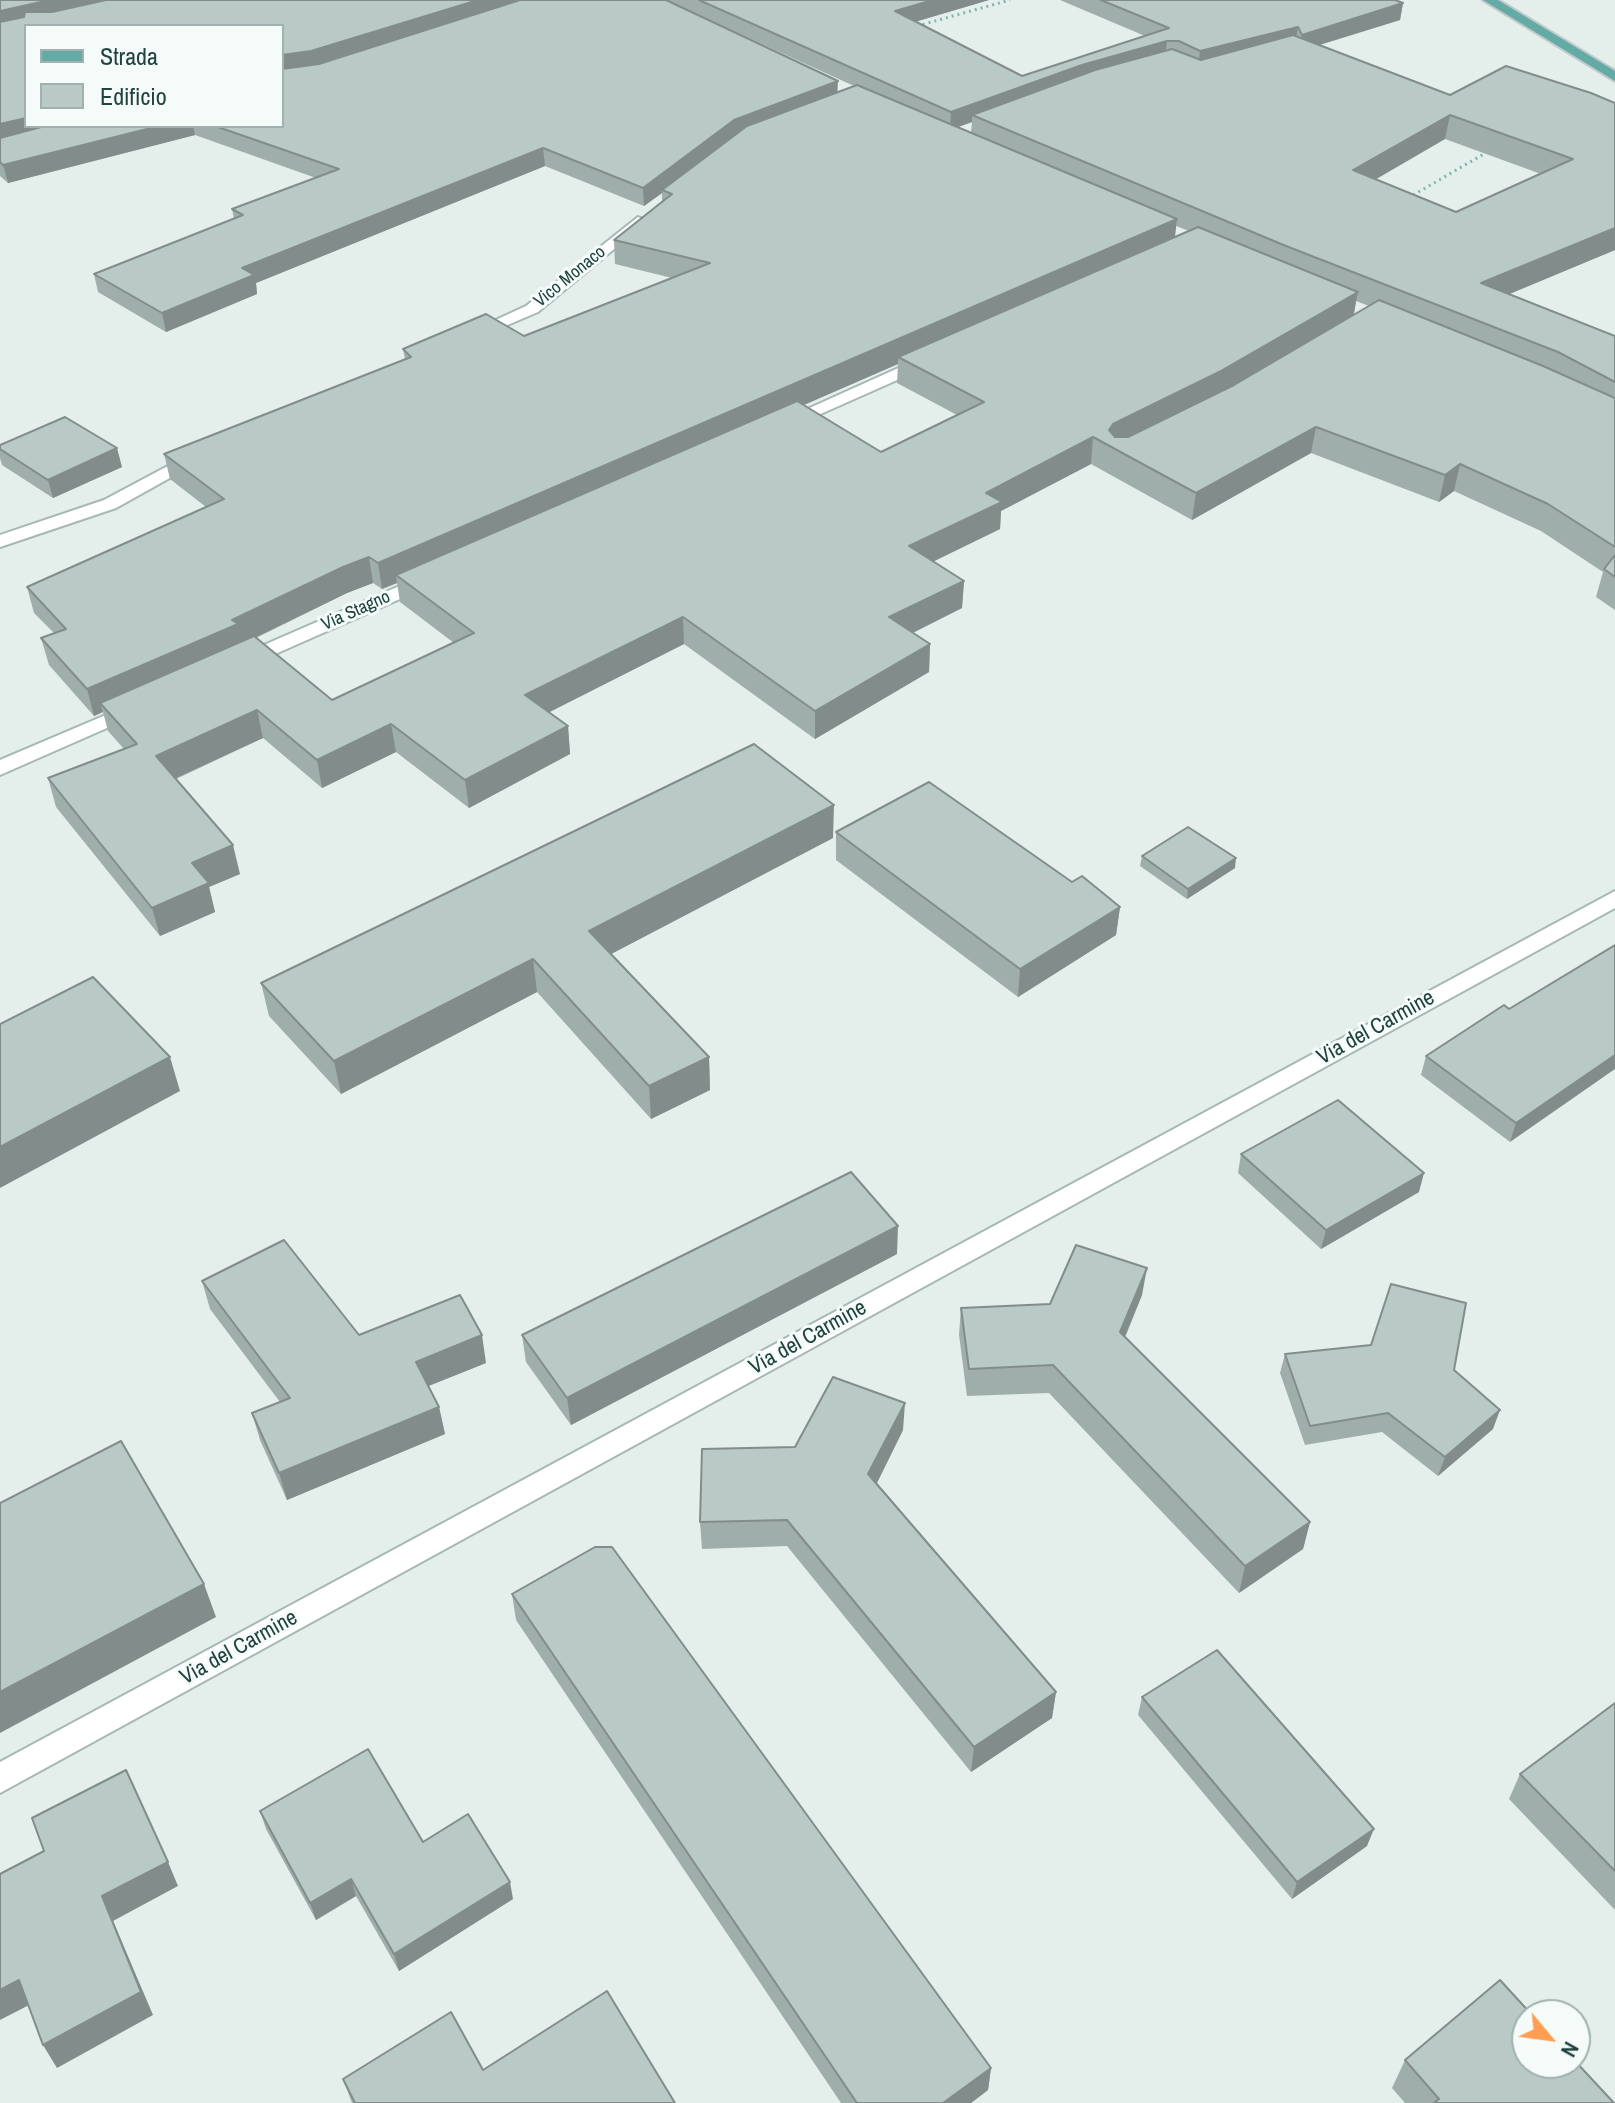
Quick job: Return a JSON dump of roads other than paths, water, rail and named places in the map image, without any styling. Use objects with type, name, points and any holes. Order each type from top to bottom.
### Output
[{"type":"main road","points":[[1489,0],[1615,77]]},
{"type":"street","name":"Vico Monaco","points":[[461,340],[532,309],[655,208]]},
{"type":"street","points":[[772,429],[947,352]]},
{"type":"street","points":[[0,541],[110,504],[175,465],[218,447]]},
{"type":"street","name":"Via Stagno","points":[[219,672],[452,569]]},
{"type":"street","points":[[0,768],[146,704]]},
{"type":"street","name":"Via del Carmine","points":[[0,1778],[1615,898]]}]
